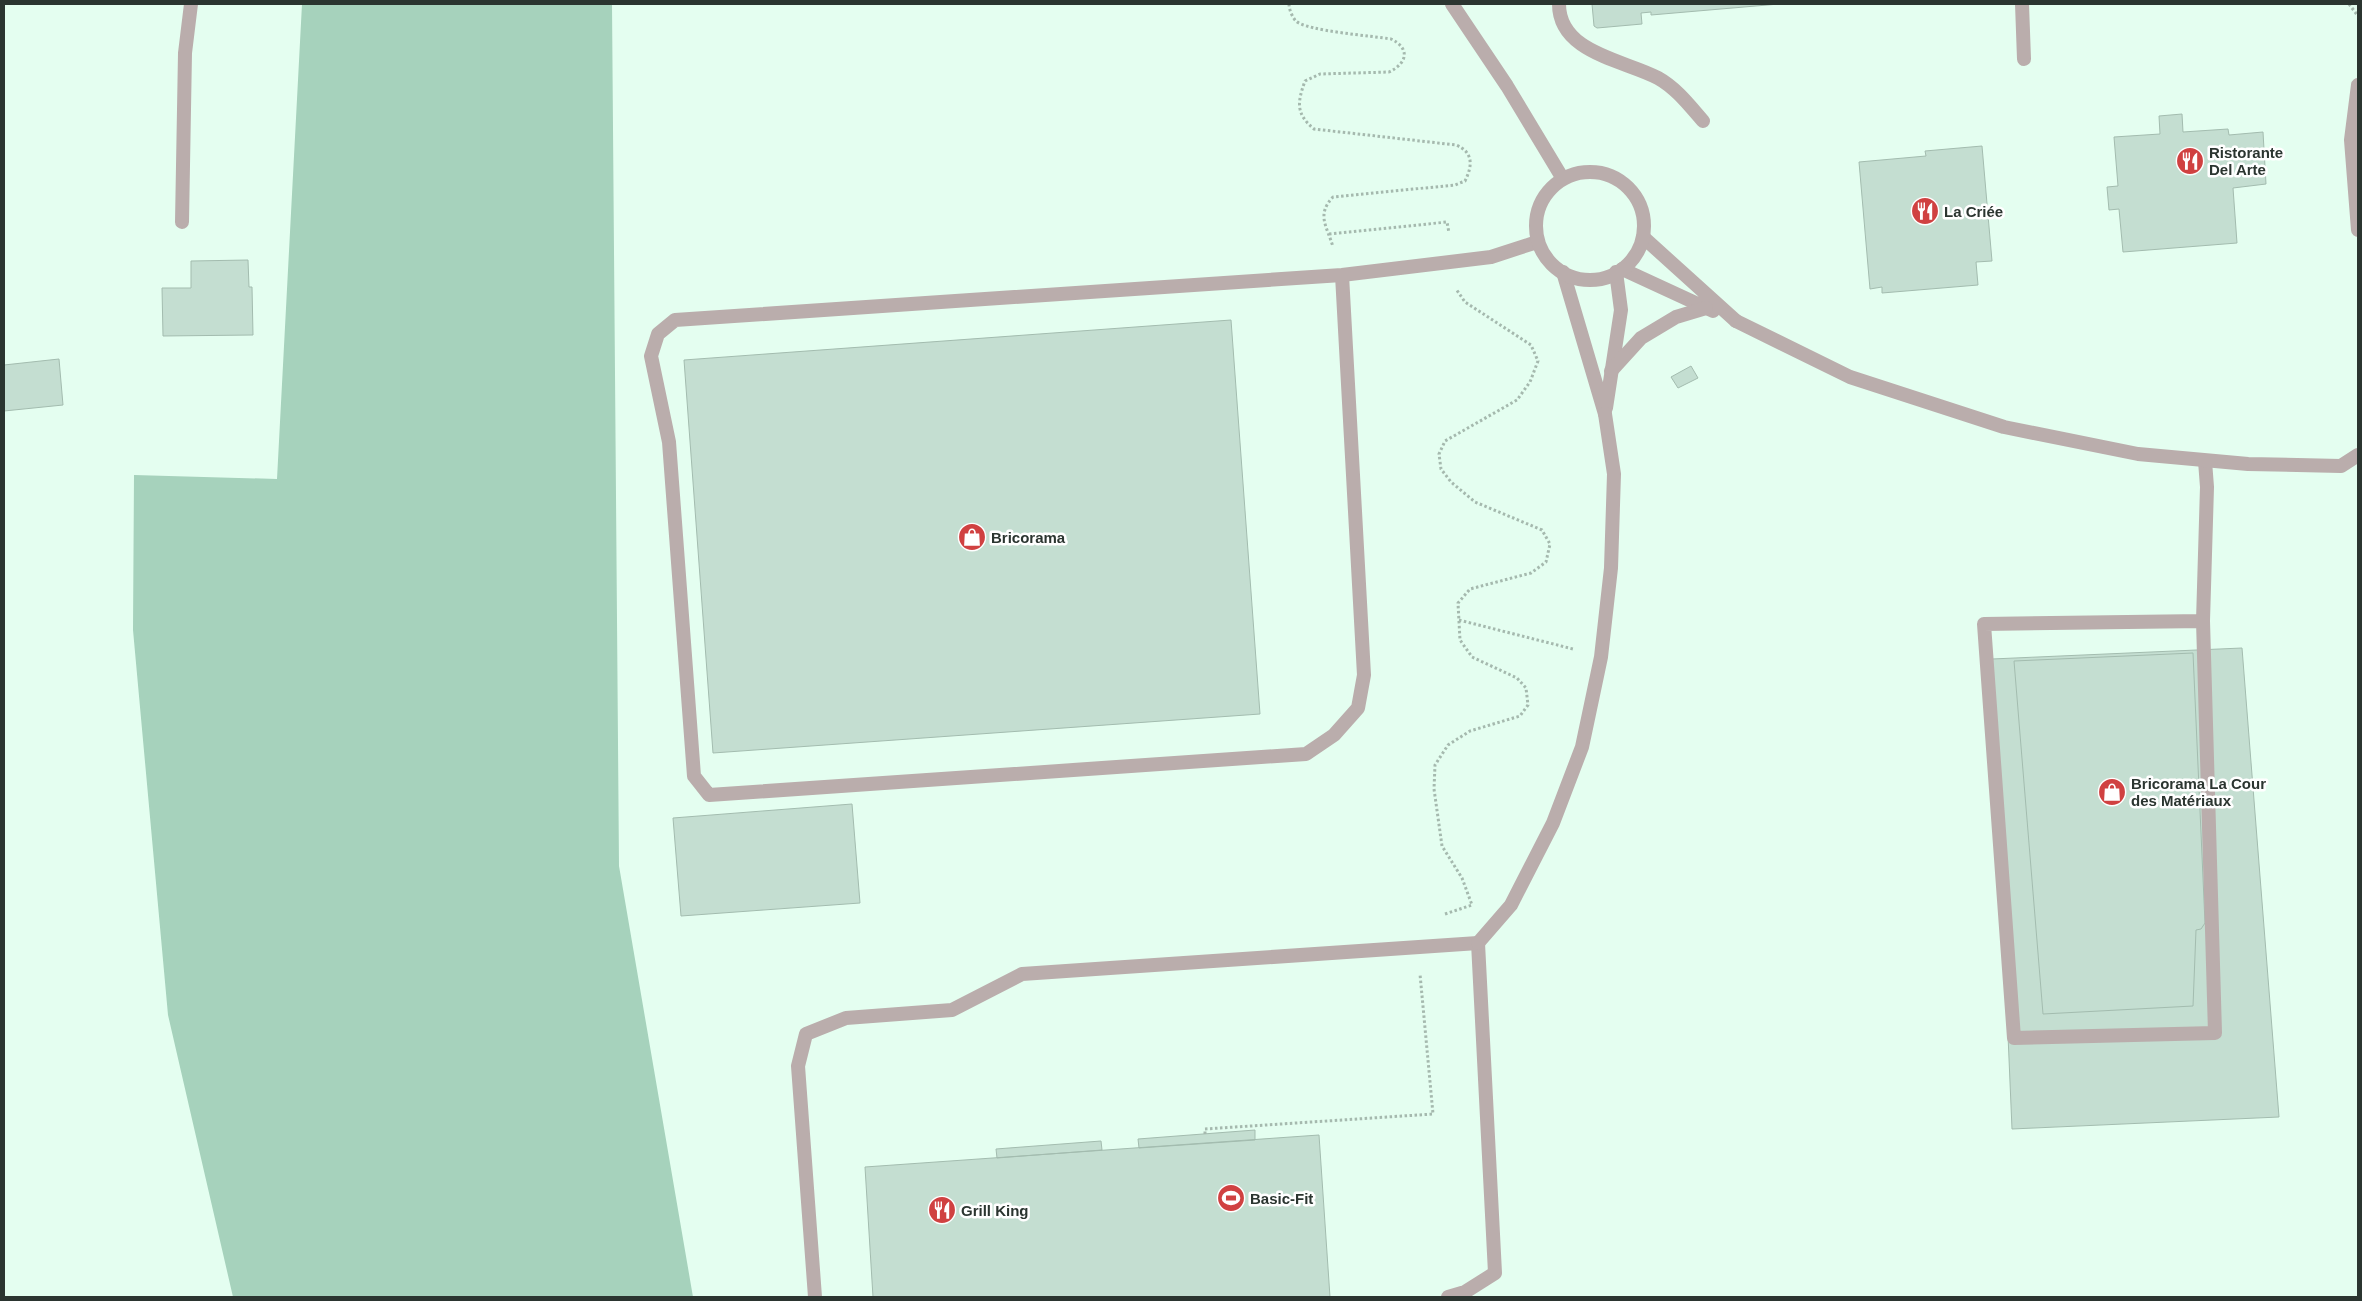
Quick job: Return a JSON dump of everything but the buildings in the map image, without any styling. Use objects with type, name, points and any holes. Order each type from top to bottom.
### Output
[{"type":"street","points":[[182,222],[185,53],[191,4]]},
{"type":"street","points":[[1452,4],[1507,86],[1563,179]]},
{"type":"street","points":[[1559,4],[1559,11],[1568,32],[1585,48],[1658,78],[1682,97],[1702,121]]},
{"type":"street","points":[[2022,4],[2024,59]]},
{"type":"street","points":[[2358,85],[2351,140],[2358,230]]},
{"type":"street","points":[[1584,172],[1607,175],[1627,186],[1638,201],[1643,218],[1643,237],[1636,255],[1619,271],[1599,280],[1573,278],[1550,264],[1537,242],[1536,218],[1545,195],[1563,179],[1584,172]]},
{"type":"street","points":[[1643,237],[1736,321]]},
{"type":"street","points":[[1342,275],[1364,675],[1358,708],[1334,736],[1306,754],[710,795],[694,776],[669,442],[651,356],[658,334],[675,320],[1342,275],[1453,263],[1492,256],[1537,242]]},
{"type":"street","points":[[1619,271],[1736,321],[1850,377],[2004,427],[2138,454],[2205,461],[2341,466],[2358,455]]},
{"type":"street","points":[[1605,414],[1621,310],[1619,271]]},
{"type":"street","points":[[1448,1297],[1465,1292],[1495,1273],[1478,943],[1511,905],[1553,823],[1582,747],[1601,657],[1611,568],[1614,474],[1605,414],[1563,272]]},
{"type":"street","points":[[1611,371],[1641,338],[1676,317],[1706,308]]},
{"type":"street","points":[[2203,621],[1984,624],[2014,1038],[2215,1033],[2203,621],[2207,486],[2205,461]]},
{"type":"street","points":[[816,1297],[798,1066],[806,1034],[846,1018],[952,1010],[1022,974],[1478,943]]},
{"type":"path","points":[[1289,4],[1289,9],[1296,22],[1309,28],[1391,39],[1399,43],[1404,49],[1404,58],[1398,68],[1389,72],[1320,74],[1305,81],[1300,95],[1299,110],[1309,125],[1314,129],[1456,145],[1466,149],[1470,157],[1470,170],[1465,181],[1455,185],[1333,197],[1324,206],[1324,218],[1342,275]]},
{"type":"path","points":[[2349,4],[2358,16]]},
{"type":"path","points":[[1329,234],[1447,222],[1457,292],[1466,302],[1531,345],[1538,361],[1530,382],[1517,400],[1445,441],[1439,454],[1441,469],[1451,482],[1475,502],[1542,530],[1550,544],[1546,562],[1531,573],[1470,589],[1458,603],[1460,640],[1472,657],[1518,678],[1526,688],[1528,705],[1520,716],[1470,730],[1448,745],[1435,765],[1434,789],[1442,846],[1462,878],[1472,904],[1458,911],[1441,915]]},
{"type":"path","points":[[1459,620],[1601,657]]},
{"type":"path","points":[[1205,1134],[1205,1128],[1433,1114],[1418,948]]},
{"type":"green space","points":[[302,4],[612,4],[619,866],[693,1297],[233,1297],[168,1015],[133,630],[134,475],[277,479]]},
{"type":"place","name":"Ristorante Del Arte","points":[[2190,161]]},
{"type":"place","name":"La Criée","points":[[1925,211]]},
{"type":"place","name":"Bricorama","points":[[972,537]]},
{"type":"place","name":"Bricorama La Cour des Matériaux","points":[[2112,792]]},
{"type":"place","name":"Basic-Fit","points":[[1231,1198]]},
{"type":"place","name":"Grill King","points":[[942,1210]]}]
